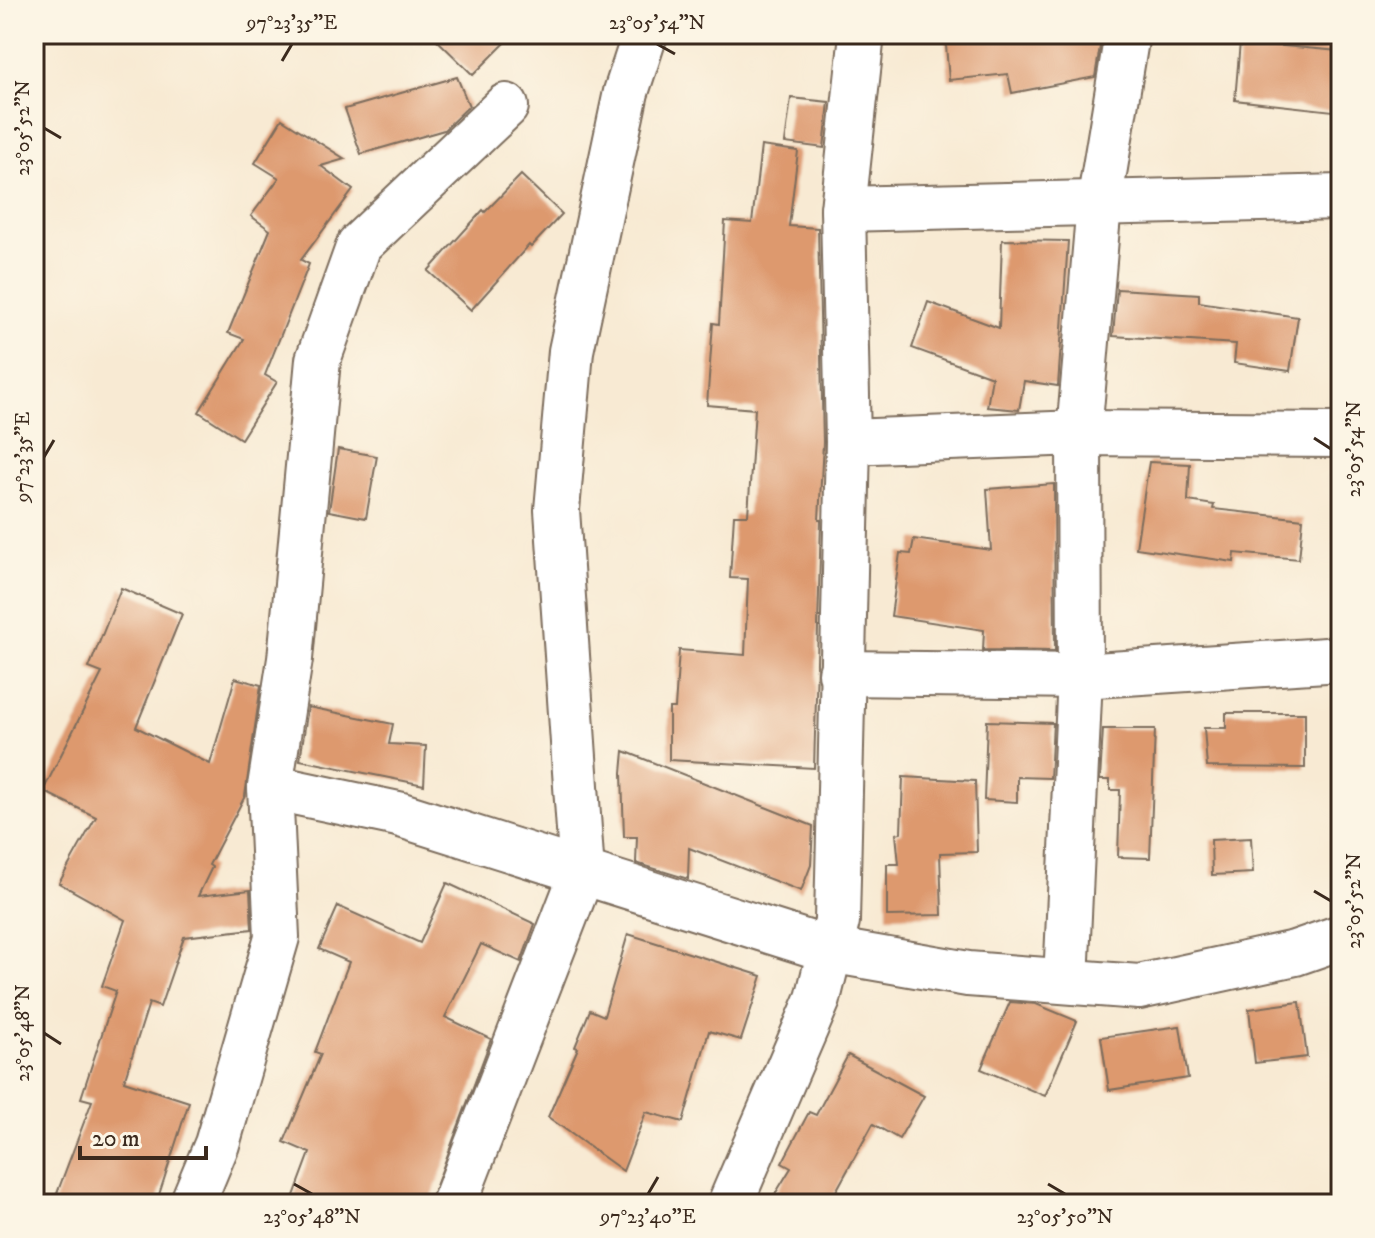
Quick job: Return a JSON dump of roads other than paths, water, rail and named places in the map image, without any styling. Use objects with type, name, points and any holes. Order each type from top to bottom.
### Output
[{"type":"street","points":[[454,1204],[582,873],[557,510],[571,351],[626,92],[645,34]]},
{"type":"street","points":[[730,1204],[818,999],[837,921],[848,442],[843,209],[862,34]]},
{"type":"street","points":[[1066,981],[1080,676],[1079,433],[1099,204],[1127,34]]},
{"type":"street","points":[[192,1204],[217,1144],[277,937],[270,787],[290,659],[318,360],[359,245],[506,106]]},
{"type":"street","points":[[843,209],[1341,197]]},
{"type":"street","points":[[848,442],[1079,433],[1341,435]]},
{"type":"street","points":[[841,673],[1080,676],[1341,659]]},
{"type":"street","points":[[270,787],[398,814],[830,950],[968,974],[1139,987],[1295,953],[1341,937]]}]
